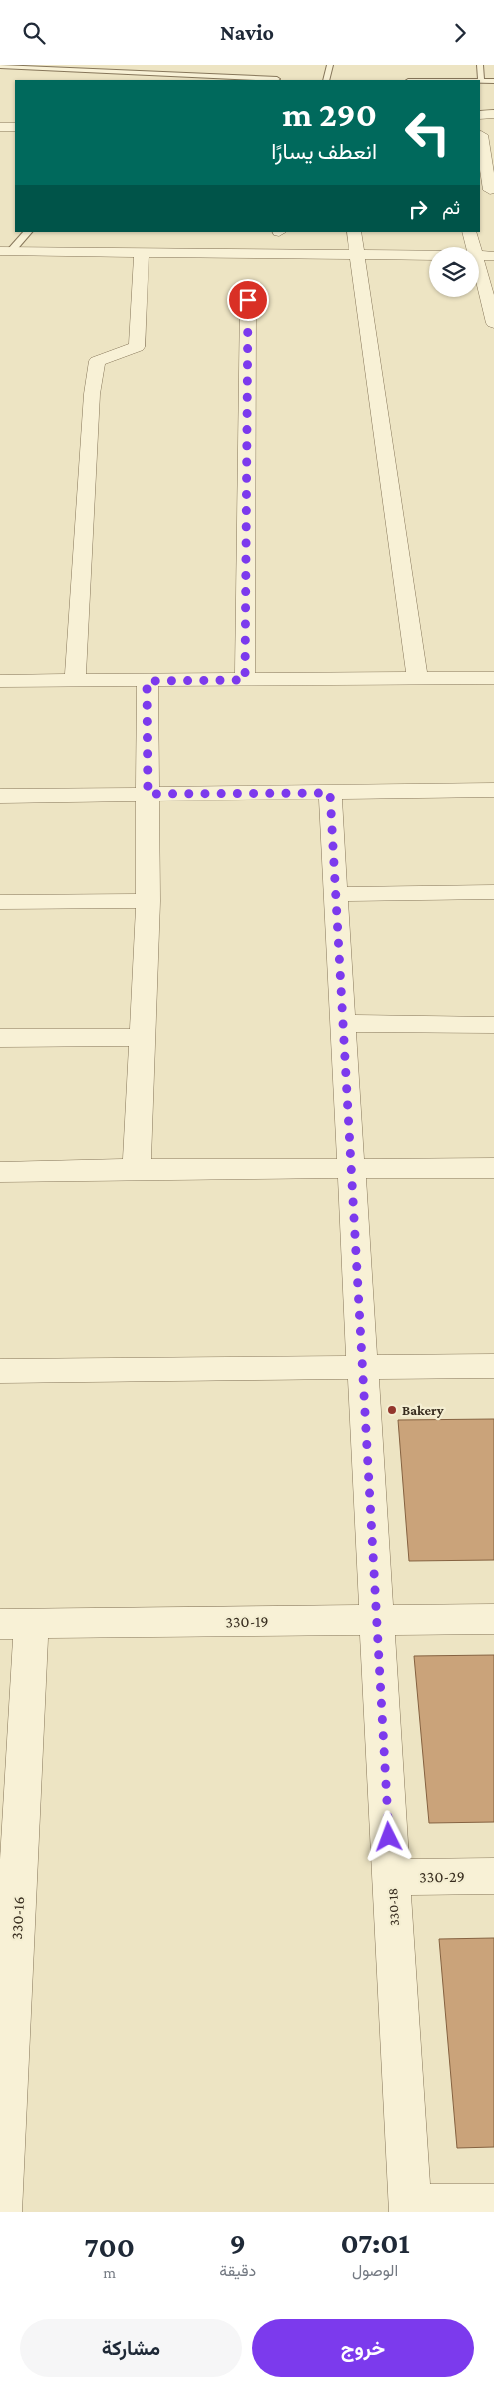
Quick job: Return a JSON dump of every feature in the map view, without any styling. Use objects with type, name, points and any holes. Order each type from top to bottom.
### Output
[{"type":"street","points":[[480,115],[494,114]]},
{"type":"street","points":[[0,127],[15,127]]},
{"type":"street","points":[[485,135],[488,190]]},
{"type":"street","points":[[354,232],[417,678]]},
{"type":"street","points":[[469,232],[473,247]]},
{"type":"street","points":[[6,251],[429,256]]},
{"type":"street","points":[[75,681],[92,394],[97,361],[137,347],[142,253]]},
{"type":"street","points":[[479,256],[494,256]]},
{"type":"street","points":[[479,267],[494,323]]},
{"type":"street","points":[[245,680],[248,300]]},
{"type":"street","points":[[0,681],[494,678]]},
{"type":"street","points":[[137,1169],[148,901],[147,681]]},
{"type":"street","points":[[0,796],[494,790]]},
{"type":"street","name":"330-18","points":[[330,793],[410,2209]]},
{"type":"street","points":[[336,894],[494,893]]},
{"type":"street","points":[[0,902],[148,901]]},
{"type":"street","points":[[343,1023],[494,1025]]},
{"type":"street","points":[[0,1038],[143,1037]]},
{"type":"street","points":[[0,1172],[351,1167],[494,1168]]},
{"type":"street","points":[[0,1371],[494,1367]]},
{"type":"street","name":"330-19","points":[[16,1623],[494,1619]]},
{"type":"street","name":"330-16","points":[[1,2212],[16,1623]]},
{"type":"street","name":"330-29","points":[[391,1877],[494,1876]]},
{"type":"street","points":[[410,2209],[494,2205]]},
{"type":"lane","points":[[326,80],[330,65]]},
{"type":"lane","points":[[480,65],[481,81],[494,81]]},
{"type":"lane","points":[[0,66],[277,79]]},
{"type":"lane","points":[[6,251],[28,232]]},
{"type":"building","points":[[494,1419],[494,1560],[409,1561],[398,1420]]},
{"type":"building","points":[[494,1655],[494,1822],[429,1823],[414,1656]]},
{"type":"building","points":[[494,1938],[494,2147],[457,2148],[439,1939]]},
{"type":"place","name":"Bakery","points":[[392,1410]]},
{"type":"route","points":[[248,300],[245,680],[147,681],[148,794],[330,793],[389,1837]]}]
